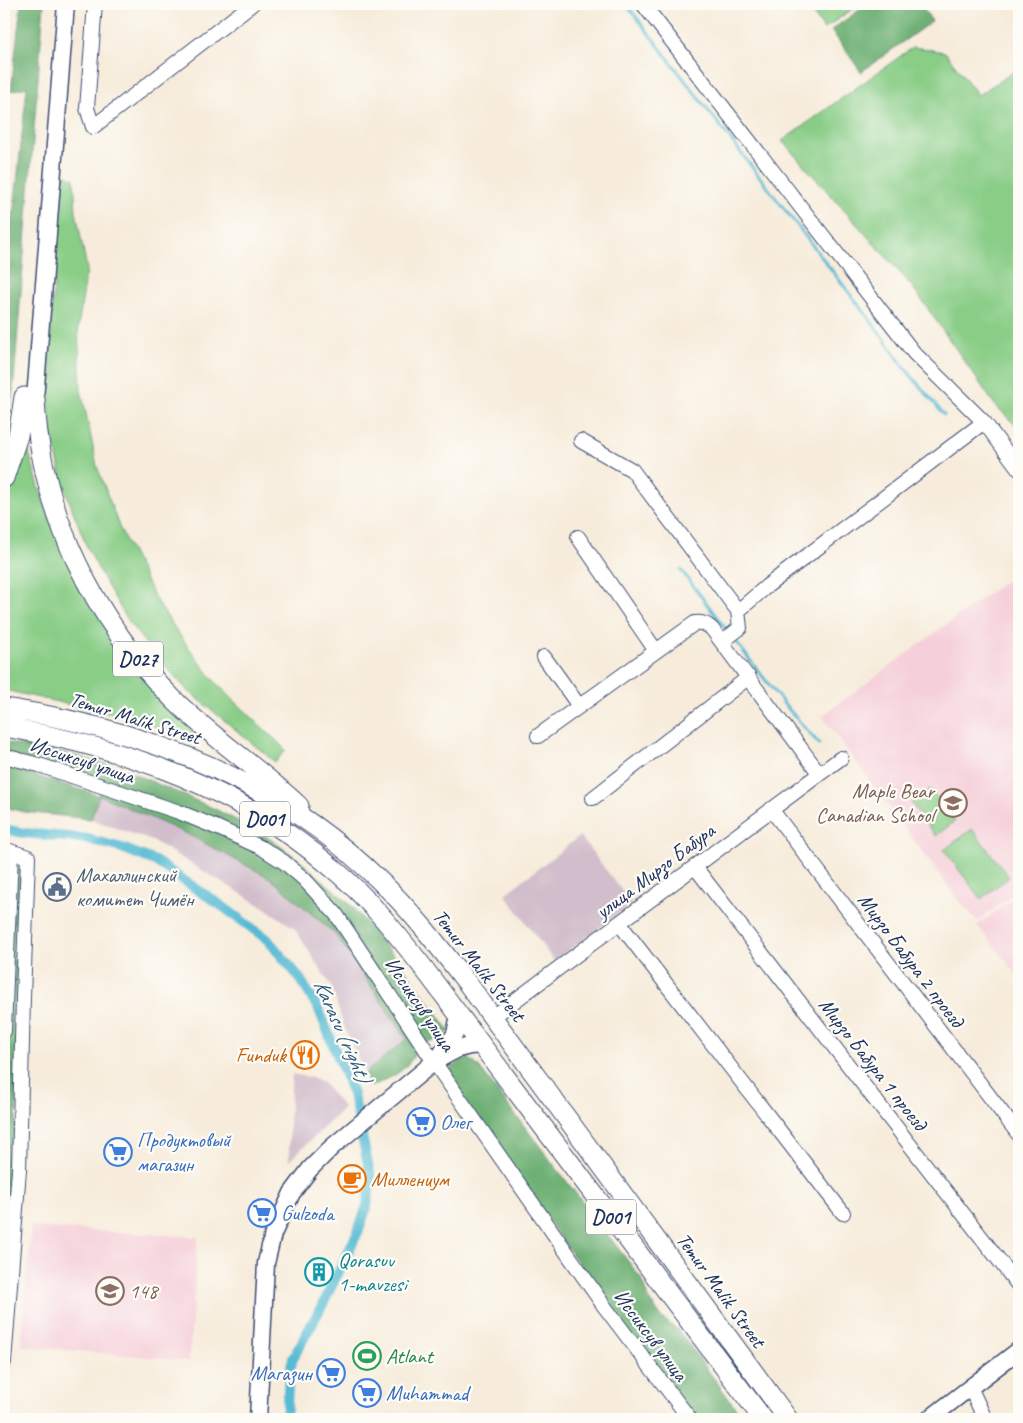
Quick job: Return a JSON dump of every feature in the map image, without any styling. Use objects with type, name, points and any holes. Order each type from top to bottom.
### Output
[{"type":"highway","name":"D027","points":[[4,478],[29,398]]},
{"type":"highway","name":"D027","points":[[29,398],[43,463],[66,536],[90,589],[120,635],[154,679],[175,701],[215,737],[273,782],[348,852]]},
{"type":"highway","name":"Temur Malik Street","points":[[4,708],[95,726],[159,745],[200,762],[276,801],[313,824],[348,852],[381,882],[426,931],[493,1017],[788,1419]]},
{"type":"highway","name":"Temur Malik Street","points":[[4,727],[88,744],[157,765],[235,802],[288,834],[332,868],[368,902],[414,956],[763,1419]]},
{"type":"main road","name":"D027","points":[[29,398],[55,4]]},
{"type":"main road","name":"D027","points":[[29,398],[66,4]]},
{"type":"main road","points":[[434,1062],[452,1040],[457,1028],[459,1015]]},
{"type":"main road","points":[[258,1419],[264,1280],[268,1248],[272,1234],[285,1206],[301,1181],[321,1157],[434,1062],[458,1049],[482,1045]]},
{"type":"main road","points":[[929,1419],[1019,1350]]},
{"type":"street","points":[[95,4],[87,108],[93,127],[252,4]]},
{"type":"street","points":[[643,4],[914,353],[984,422],[1019,469]]},
{"type":"street","points":[[738,611],[767,586],[984,422]]},
{"type":"street","points":[[581,441],[632,470],[738,611],[740,628],[722,642]]},
{"type":"street","points":[[578,537],[656,651]]},
{"type":"street","points":[[538,736],[695,623],[704,623],[722,642],[749,677],[819,773]]},
{"type":"street","points":[[544,657],[579,706]]},
{"type":"street","points":[[592,798],[749,677]]},
{"type":"street","name":"Иссиксув улица","points":[[4,756],[39,765],[179,812],[262,848],[284,862],[304,879],[336,914],[434,1062],[604,1306],[690,1419]]},
{"type":"street","name":"улица Мирзо Бабура","points":[[493,1017],[819,773],[842,758]]},
{"type":"street","name":"Мирзо Бабура 2 проезд","points":[[771,809],[1019,1135]]},
{"type":"street","points":[[4,1030],[7,851],[28,857],[19,1170],[4,1362]]},
{"type":"street","name":"Мирзо Бабура 1 проезд","points":[[695,866],[1019,1286]]},
{"type":"street","points":[[619,923],[843,1213]]},
{"type":"street","points":[[970,1387],[985,1419]]},
{"type":"shaded area","name":"Maple Bear Canadian School","points":[[1019,571],[1019,890],[978,921],[958,900],[822,716]]},
{"type":"shaded area","points":[[98,795],[183,832],[270,878],[336,935],[408,1039],[365,1073],[346,1032],[331,986],[294,928],[265,908],[155,842],[91,819]]},
{"type":"shaded area","points":[[580,836],[632,904],[554,961],[505,894]]},
{"type":"shaded area","points":[[1019,894],[1019,977],[977,925]]},
{"type":"shaded area","points":[[292,1074],[312,1078],[323,1083],[344,1108],[289,1161],[289,1120]]},
{"type":"shaded area","name":"148","points":[[31,1227],[198,1237],[189,1361],[21,1346]]},
{"type":"green space","points":[[21,4],[44,4],[13,392],[4,426],[4,261],[15,201],[27,87],[11,91]]},
{"type":"green space","points":[[822,4],[860,4],[824,29],[811,11]]},
{"type":"green space","points":[[868,4],[920,4],[932,21],[861,72],[831,30]]},
{"type":"green space","points":[[913,47],[945,52],[978,95],[1019,68],[1019,429],[995,405],[912,286],[782,141]]},
{"type":"green space","points":[[63,173],[74,179],[76,212],[87,269],[78,327],[81,390],[97,466],[120,529],[157,602],[216,683],[286,750],[275,762],[186,689],[130,624],[87,547],[73,511],[62,480],[52,433],[46,383]]},
{"type":"green space","points":[[26,443],[42,497],[58,541],[154,691],[195,733],[192,737],[116,715],[4,690],[4,506],[18,471]]},
{"type":"green space","points":[[4,742],[69,754],[128,771],[215,809],[263,834],[298,859],[350,904],[402,965],[450,1031],[438,1040],[430,1041],[416,1049],[409,1063],[398,1073],[370,1087],[365,1073],[407,1039],[336,935],[270,878],[183,832],[99,795],[91,819],[24,812],[4,807],[4,766],[98,795],[103,785],[4,752]]},
{"type":"green space","points":[[930,789],[955,821],[936,836],[911,803]]},
{"type":"green space","points":[[972,829],[1009,877],[981,899],[944,850]]},
{"type":"green space","points":[[11,868],[27,869],[25,922],[8,922]]},
{"type":"green space","points":[[8,922],[25,922],[24,962],[6,962]]},
{"type":"green space","points":[[6,962],[24,962],[4,1363],[4,1031]]},
{"type":"green space","points":[[467,1057],[478,1066],[641,1278],[648,1298],[662,1318],[678,1330],[744,1419],[690,1419],[451,1085],[449,1070]]},
{"type":"waterway","points":[[626,4],[871,321],[904,367],[944,415]]},
{"type":"waterway","points":[[681,570],[729,633]]},
{"type":"waterway","points":[[733,638],[784,704],[819,744]]},
{"type":"waterway","name":"Karasu (right)","points":[[4,829],[24,833],[88,839],[122,848],[155,861],[222,906],[268,940],[299,977],[319,1010],[353,1094],[371,1178],[367,1206],[358,1232],[324,1302],[293,1358],[289,1374],[286,1419]]},
{"type":"place","name":"Maple Bear Canadian School","points":[[953,803]]},
{"type":"place","name":"Махаллинский комитет Чимён","points":[[57,887]]},
{"type":"place","name":"Funduk","points":[[305,1055]]},
{"type":"place","name":"Олег","points":[[421,1122]]},
{"type":"place","name":"Продуктовый магазин","points":[[118,1152]]},
{"type":"place","name":"Миллениум","points":[[352,1179]]},
{"type":"place","name":"Gulzoda","points":[[262,1213]]},
{"type":"place","name":"Qorasuv 1-mavzesi","points":[[319,1272]]},
{"type":"place","name":"148","points":[[110,1291]]},
{"type":"place","name":"Atlant","points":[[367,1356]]},
{"type":"place","name":"Магазин","points":[[331,1373]]},
{"type":"place","name":"Muhammad","points":[[367,1393]]}]
